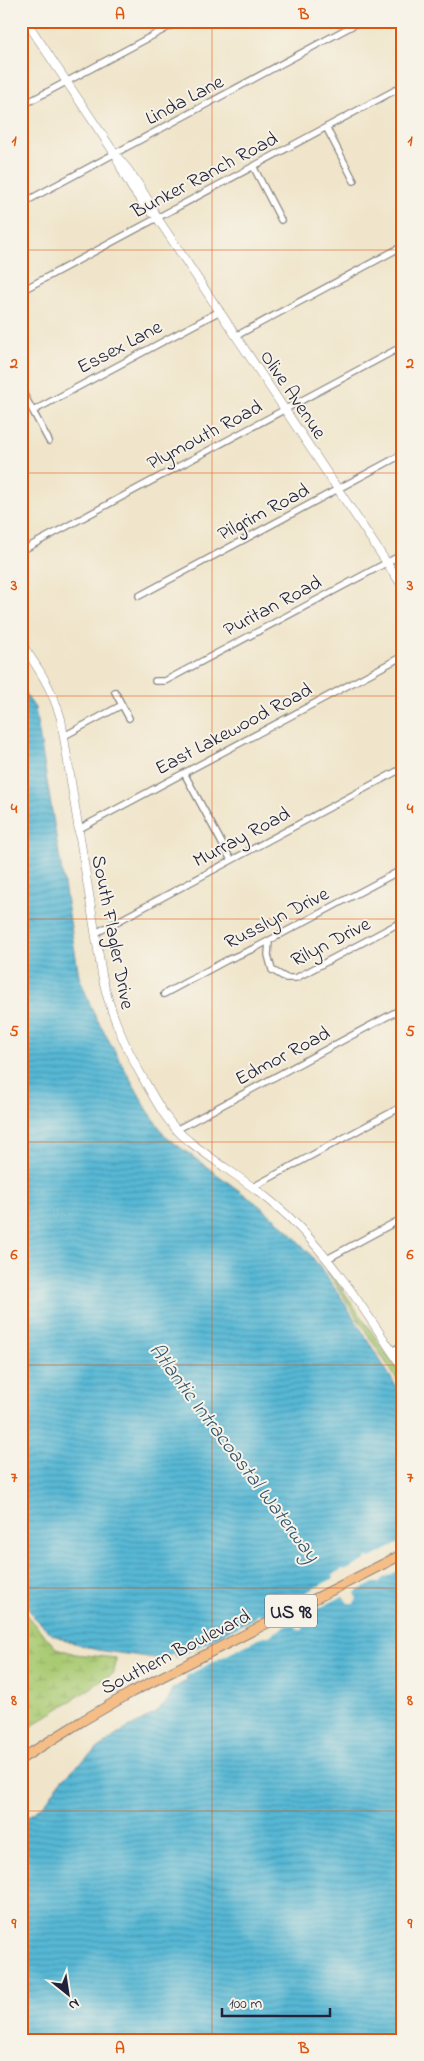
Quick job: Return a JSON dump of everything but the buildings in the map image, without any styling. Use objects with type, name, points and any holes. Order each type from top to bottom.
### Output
[{"type":"main road","name":"Southern Boulevard","points":[[21,1759],[99,1711],[403,1554]]},
{"type":"street","name":"Olive Avenue","points":[[26,21],[115,154],[131,172],[148,197],[158,219],[403,588]]},
{"type":"street","points":[[21,106],[180,21]]},
{"type":"street","name":"Linda Lane","points":[[21,204],[361,21]]},
{"type":"street","points":[[400,87],[403,97]]},
{"type":"street","name":"Bunker Ranch Road","points":[[21,291],[158,219],[400,87]]},
{"type":"street","points":[[326,127],[354,181]]},
{"type":"street","points":[[254,166],[281,220]]},
{"type":"street","points":[[236,336],[403,246]]},
{"type":"street","name":"Essex Lane","points":[[33,410],[220,311]]},
{"type":"street","name":"Plymouth Road","points":[[21,551],[403,346]]},
{"type":"street","points":[[21,389],[49,441]]},
{"type":"street","name":"Pilgrim Road","points":[[139,596],[403,454]]},
{"type":"street","name":"Puritan Road","points":[[155,682],[164,681],[403,554]]},
{"type":"street","name":"South Flagler Drive","points":[[21,643],[46,680],[54,697],[64,736],[106,995],[119,1034],[159,1107],[176,1130],[254,1187],[296,1224],[327,1259],[403,1368]]},
{"type":"street","name":"East Lakewood Road","points":[[79,829],[403,656]]},
{"type":"street","points":[[115,692],[129,718]]},
{"type":"street","points":[[64,736],[122,705]]},
{"type":"street","name":"Murray Road","points":[[96,933],[403,768]]},
{"type":"street","points":[[184,773],[231,860]]},
{"type":"street","name":"Russlyn Drive","points":[[164,994],[227,960],[269,941],[403,869]]},
{"type":"street","name":"Rilyn Drive","points":[[269,941],[268,955],[272,970],[286,978],[296,978],[403,922]]},
{"type":"street","name":"Edmor Road","points":[[176,1130],[403,1008]]},
{"type":"street","points":[[254,1187],[403,1106]]},
{"type":"street","points":[[327,1259],[403,1218]]},
{"type":"street","points":[[392,1351],[403,1345]]},
{"type":"green space","points":[[329,1270],[403,1378],[403,1389],[327,1271]]},
{"type":"green space","points":[[21,1609],[56,1648],[75,1654],[116,1658],[114,1673],[21,1733]]},
{"type":"water","name":"Atlantic Intracoastal Waterway","points":[[21,688],[35,708],[79,976],[93,1012],[147,1109],[166,1137],[256,1203],[285,1227],[310,1254],[339,1294],[403,1397],[403,2040],[21,2040],[21,1821],[43,1805],[61,1781],[83,1760],[118,1734],[158,1710],[170,1697],[172,1689],[188,1680],[174,1653],[162,1659],[97,1650],[53,1635],[34,1617],[21,1598]]},
{"type":"pier","points":[[403,1541],[403,1568],[382,1579],[379,1583],[374,1583],[357,1591],[355,1593],[357,1598],[354,1603],[348,1603],[343,1596],[302,1617],[305,1626],[302,1630],[298,1630],[293,1624],[289,1624],[269,1636],[264,1636],[184,1677],[175,1659],[255,1618],[258,1614],[263,1615],[280,1606],[281,1601],[291,1596],[293,1599],[334,1578],[333,1574],[343,1569],[347,1570],[364,1561],[367,1557],[371,1558]]}]
